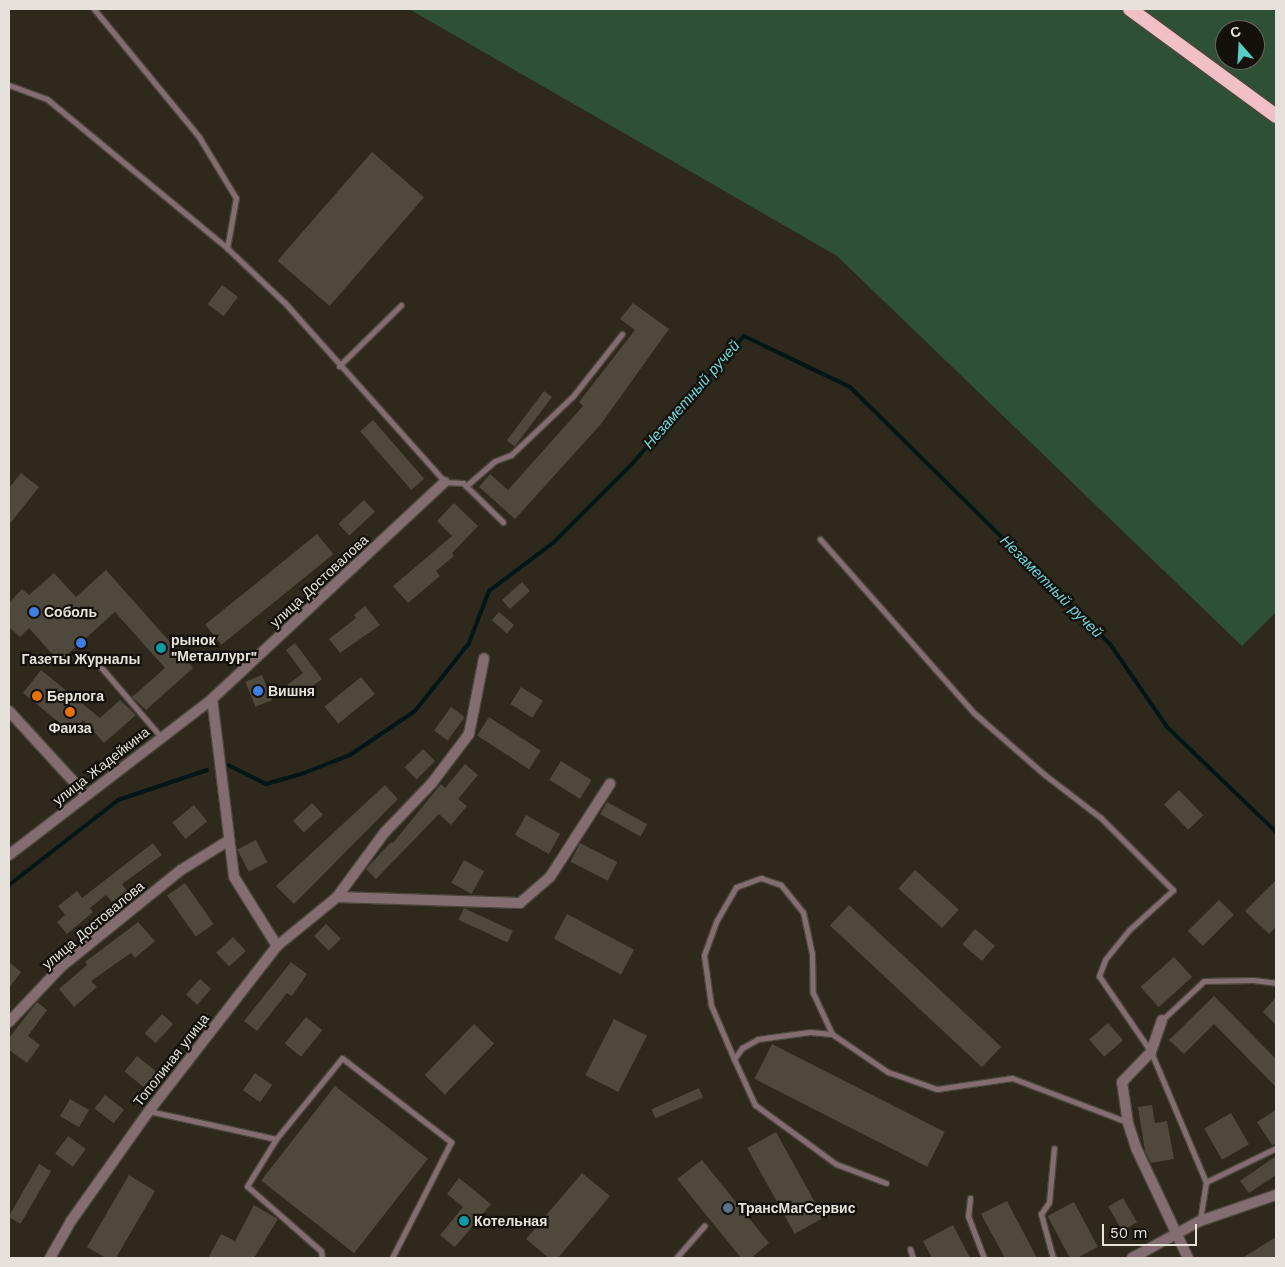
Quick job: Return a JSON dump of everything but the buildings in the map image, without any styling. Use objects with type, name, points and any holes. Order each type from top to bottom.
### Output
[{"type":"highway","points":[[1130,9],[1276,116]]},
{"type":"street","name":"улица Достовалова","points":[[212,699],[445,482]]},
{"type":"street","name":"Тополиная улица","points":[[50,1258],[70,1220],[149,1111],[277,946],[337,897],[385,832],[432,783],[469,734],[484,658]]},
{"type":"street","name":"улица Жадейкина","points":[[9,856],[86,794],[212,699]]},
{"type":"street","points":[[212,699],[224,779],[228,841],[234,877],[277,946]]},
{"type":"street","points":[[9,711],[86,794]]},
{"type":"street","points":[[337,897],[520,903],[550,877],[610,784]]},
{"type":"street","name":"улица Достовалова","points":[[9,1022],[62,966],[181,870],[228,841]]},
{"type":"street","points":[[1162,1020],[1152,1052],[1122,1082],[1128,1123],[1137,1150],[1178,1232],[1188,1258]]},
{"type":"street","points":[[1132,1258],[1200,1221],[1276,1195]]},
{"type":"lane","points":[[94,9],[198,137],[236,198],[227,248]]},
{"type":"lane","points":[[9,85],[47,99],[227,248],[285,303],[339,366],[445,482],[466,486],[503,522]]},
{"type":"lane","points":[[339,366],[401,305]]},
{"type":"lane","points":[[466,486],[495,461],[511,455],[573,396],[622,334]]},
{"type":"lane","points":[[820,539],[974,713],[1045,775],[1101,818],[1173,890],[1129,930],[1104,960],[1099,976],[1152,1052],[1206,1182],[1200,1221]]},
{"type":"lane","points":[[100,666],[161,737]]},
{"type":"lane","points":[[832,1034],[813,993],[812,954],[803,912],[781,885],[761,878],[736,887],[717,920],[704,955],[711,1005],[755,1105],[836,1164],[886,1183]]},
{"type":"lane","points":[[1162,1020],[1204,981],[1253,980],[1276,983]]},
{"type":"lane","points":[[734,1059],[742,1048],[758,1039],[810,1032],[832,1034],[888,1072],[937,1089],[1012,1078],[1128,1123]]},
{"type":"lane","points":[[322,1258],[320,1251],[247,1186],[276,1138],[342,1058],[451,1142],[392,1258]]},
{"type":"lane","points":[[149,1111],[276,1138]]},
{"type":"lane","points":[[1053,1258],[1041,1214],[1049,1202],[1054,1148]]},
{"type":"lane","points":[[1206,1182],[1276,1148]]},
{"type":"lane","points":[[970,1198],[968,1216],[984,1258]]},
{"type":"lane","points":[[676,1258],[704,1226]]},
{"type":"lane","points":[[910,1249],[914,1258]]},
{"type":"green space","points":[[409,9],[1276,9],[1276,612],[1242,646],[837,256]]},
{"type":"waterway","name":"Незаметный ручей","points":[[228,765],[266,784],[304,773],[350,755],[415,711],[469,643],[489,591],[553,543],[631,465],[744,336],[850,387],[1110,644],[1167,727],[1276,832]]},
{"type":"waterway","name":"Незаметный ручей","points":[[9,885],[118,800],[207,770]]},
{"type":"place","name":"Соболь","points":[[34,612]]},
{"type":"place","name":"Газеты Журналы","points":[[81,643]]},
{"type":"place","name":"рынок \"Металлург\"","points":[[161,648]]},
{"type":"place","name":"Вишня","points":[[258,691]]},
{"type":"place","name":"Берлога","points":[[37,696]]},
{"type":"place","name":"Фаиза","points":[[70,712]]},
{"type":"place","name":"ТрансМагСервис","points":[[728,1208]]},
{"type":"place","name":"Котельная","points":[[464,1221]]}]
